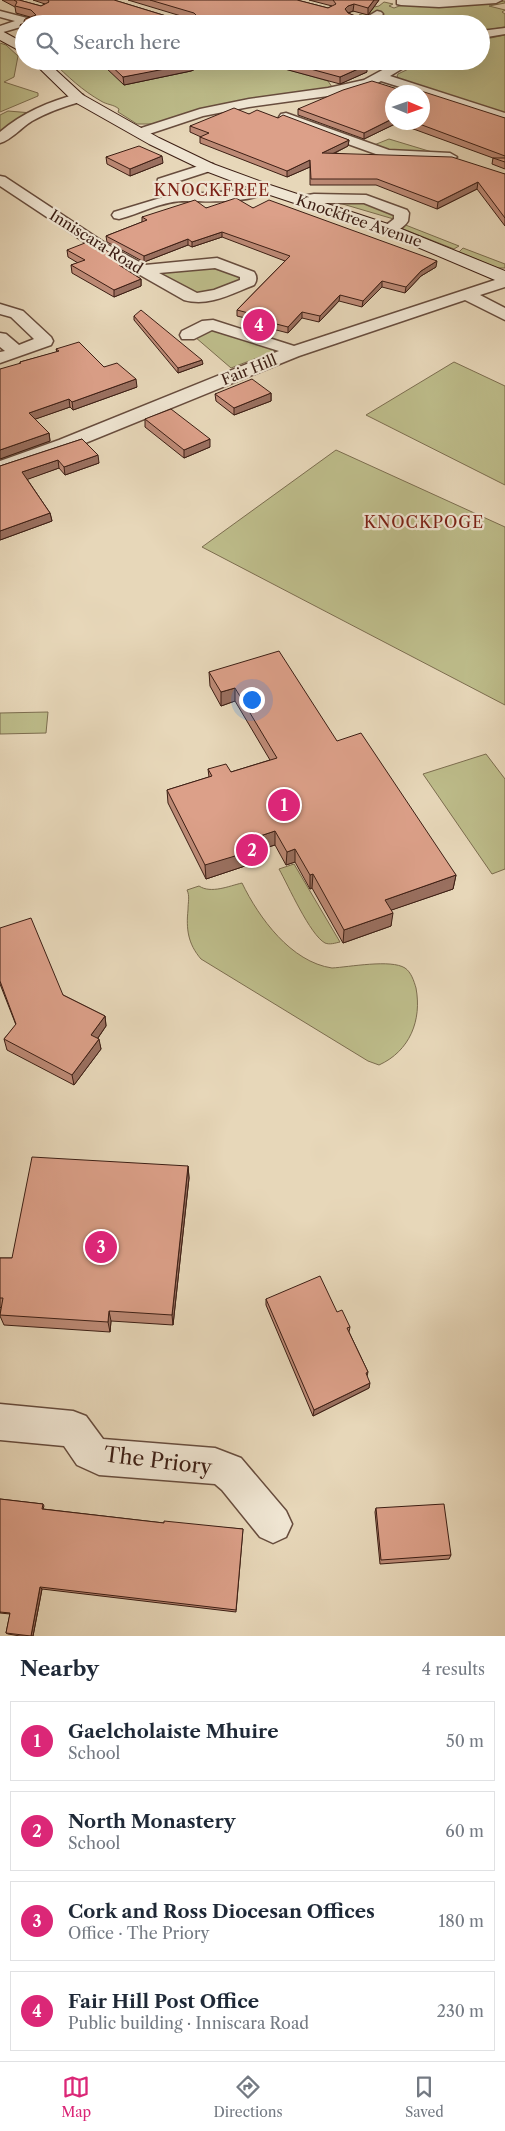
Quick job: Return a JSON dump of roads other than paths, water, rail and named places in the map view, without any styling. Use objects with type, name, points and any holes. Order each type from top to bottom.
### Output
[{"type":"street","points":[[401,2],[500,4]]},
{"type":"street","points":[[0,14],[15,18]]},
{"type":"street","points":[[0,30],[15,25]]},
{"type":"street","points":[[490,34],[505,31]]},
{"type":"street","points":[[0,34],[15,43]]},
{"type":"street","name":"Knockfree Avenue","points":[[48,70],[78,98],[140,133],[208,167],[264,188],[388,229],[503,280]]},
{"type":"street","points":[[140,133],[200,113],[249,103],[328,92],[368,83],[387,70]]},
{"type":"street","points":[[382,72],[505,117]]},
{"type":"street","points":[[0,139],[11,128],[52,106],[78,98]]},
{"type":"street","points":[[249,103],[388,154],[454,158],[403,140]]},
{"type":"street","points":[[365,146],[387,137]]},
{"type":"street","points":[[181,197],[163,189],[163,182],[208,167]]},
{"type":"street","name":"Inniscara Road","points":[[0,180],[103,248],[142,270],[196,299],[248,282],[248,275],[218,262],[142,270]]},
{"type":"street","points":[[119,215],[144,206],[181,197],[228,197],[250,194],[264,188]]},
{"type":"street","name":"Fair Hill","points":[[0,467],[66,444],[293,352],[466,295],[503,280]]},
{"type":"street","points":[[466,295],[505,315]]},
{"type":"street","points":[[0,309],[17,314],[45,341],[0,358]]},
{"type":"street","points":[[188,335],[208,325],[213,325],[282,346],[293,352]]},
{"type":"street","points":[[0,338],[17,352]]},
{"type":"street","name":"The Priory","points":[[0,1422],[73,1429],[90,1452],[100,1457],[215,1466],[228,1470],[273,1524]]},
{"type":"place","name":"Fair Hill Post Office","points":[[259,325]]},
{"type":"place","name":"Gaelcholaiste Mhuire","points":[[284,805]]},
{"type":"place","name":"North Monastery","points":[[252,850]]},
{"type":"place","name":"Cork and Ross Diocesan Offices","points":[[101,1247]]},
{"type":"district","name":"KNOCKFREE","points":[[212,190]]},
{"type":"district","name":"KNOCKPOGE","points":[[424,522]]}]
